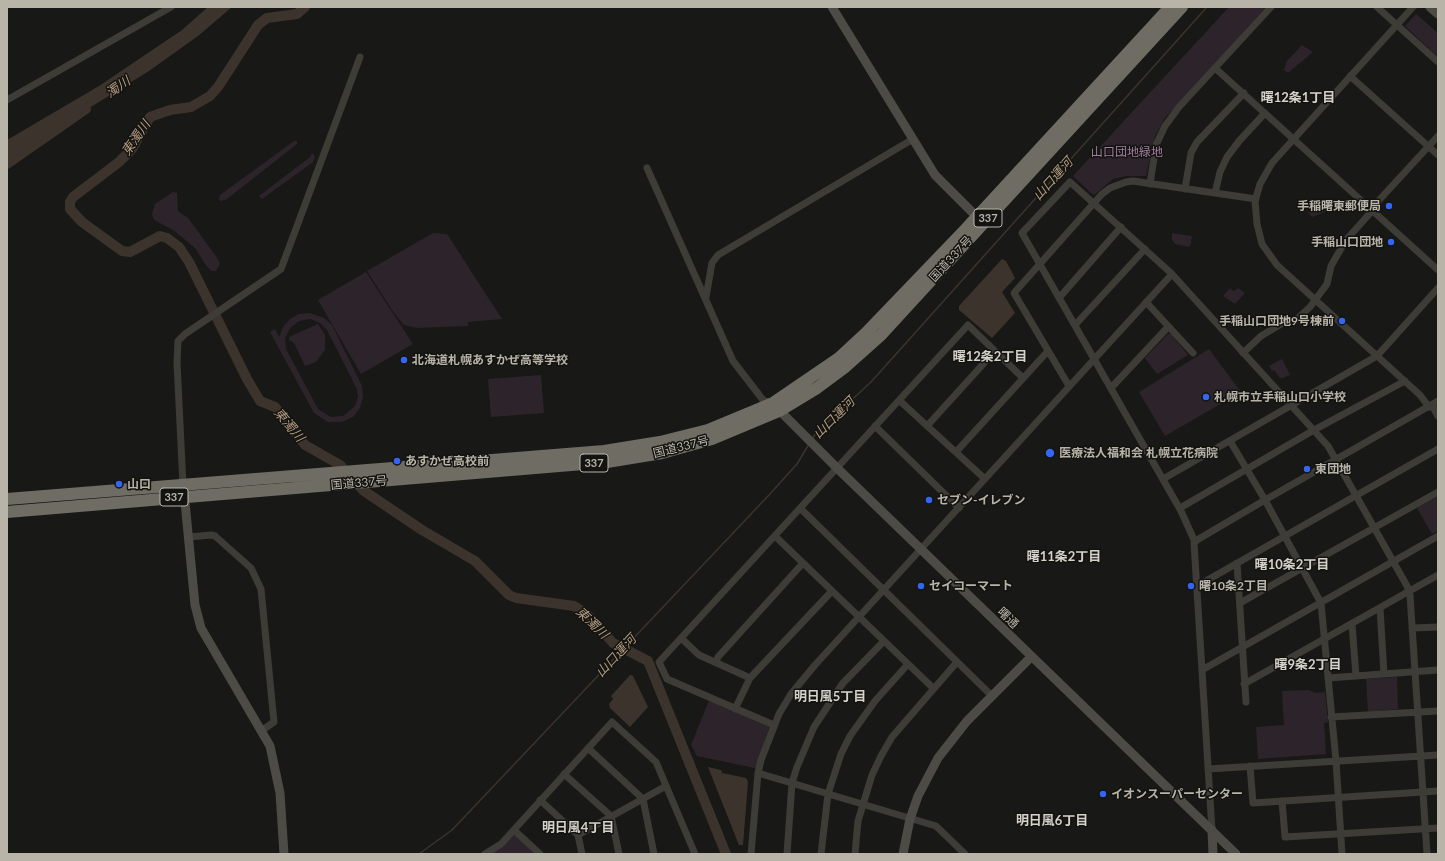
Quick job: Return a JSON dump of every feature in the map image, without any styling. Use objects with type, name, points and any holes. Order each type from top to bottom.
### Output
[{"type":"highway","name":"国道337号","points":[[7,499],[184,490],[340,485],[607,462],[662,453],[712,440],[817,388],[844,368],[876,340],[1170,7]]},
{"type":"highway","name":"国道337号","points":[[980,221],[1182,7]]},
{"type":"highway","name":"国道337号","points":[[7,512],[333,473],[604,451],[660,442],[708,430],[776,407]]},
{"type":"street","points":[[7,100],[171,7]]},
{"type":"street","points":[[832,7],[935,175],[980,221]]},
{"type":"street","points":[[1150,184],[1156,145],[1165,126],[1179,107],[1271,7]]},
{"type":"street","points":[[1377,7],[1438,62]]},
{"type":"street","points":[[1413,7],[1272,163],[1260,184],[1256,199],[1257,224],[1262,244],[1277,265],[1420,395],[1433,404],[1438,416]]},
{"type":"street","points":[[1430,7],[1438,14]]},
{"type":"street","points":[[284,854],[280,793],[270,746],[201,628],[195,605],[184,490],[177,363],[178,341],[185,334],[278,272],[282,267],[360,57]]},
{"type":"street","points":[[1215,68],[1438,270]]},
{"type":"street","points":[[1350,76],[1438,155]]},
{"type":"street","points":[[1185,189],[1191,153],[1197,142],[1244,93]]},
{"type":"street","points":[[1215,193],[1220,172],[1227,157],[1240,140],[1265,113]]},
{"type":"street","points":[[1243,353],[1261,336],[1281,324],[1296,320],[1315,300],[1327,284],[1331,266],[1346,240],[1438,136]]},
{"type":"street","points":[[706,297],[712,263],[718,255],[913,139]]},
{"type":"street","points":[[646,168],[699,286],[706,297],[733,361],[763,400],[776,407]]},
{"type":"street","points":[[1213,854],[1196,586],[1195,542],[1180,508],[1022,233],[1070,182],[1172,274],[1314,430],[1328,446],[1375,528],[1409,592],[1427,854]]},
{"type":"street","points":[[1069,386],[1014,293],[1039,263],[1110,188],[1126,182],[1256,199]]},
{"type":"street","points":[[1059,298],[1121,228]]},
{"type":"street","points":[[1075,325],[1144,249]]},
{"type":"street","points":[[751,854],[758,773],[766,743],[791,694],[859,617],[1172,274]]},
{"type":"street","points":[[1163,479],[1377,356],[1438,288]]},
{"type":"street","points":[[1146,302],[1193,353]]},
{"type":"street","points":[[774,725],[667,679],[659,662],[776,537],[968,325],[1023,378]]},
{"type":"street","points":[[1111,388],[1168,327]]},
{"type":"street","points":[[956,452],[1048,350]]},
{"type":"street","points":[[927,426],[995,351]]},
{"type":"street","points":[[1180,508],[1314,430],[1405,381]]},
{"type":"street","points":[[900,401],[985,479]]},
{"type":"street","points":[[1195,542],[1265,500],[1433,404]]},
{"type":"street","name":"曙通","points":[[776,407],[817,449],[1031,657],[1236,854]]},
{"type":"street","points":[[875,426],[959,508]]},
{"type":"street","points":[[1230,441],[1265,500],[1321,603],[1336,761],[1342,854]]},
{"type":"street","points":[[1196,586],[1438,449]]},
{"type":"street","points":[[1240,603],[1438,492]]},
{"type":"street","points":[[801,509],[883,591],[992,696]]},
{"type":"street","points":[[189,537],[215,536],[251,568],[261,589],[274,722],[261,730]]},
{"type":"street","points":[[1202,670],[1438,536]]},
{"type":"street","points":[[776,537],[933,688]]},
{"type":"street","points":[[716,662],[718,657],[803,563]]},
{"type":"street","points":[[1237,563],[1246,702]]},
{"type":"street","points":[[1244,684],[1438,575]]},
{"type":"street","points":[[735,709],[750,678],[832,591]]},
{"type":"street","points":[[1380,608],[1384,674]]},
{"type":"street","points":[[1352,624],[1356,676]]},
{"type":"street","points":[[1412,628],[1438,627]]},
{"type":"street","points":[[681,638],[699,655],[750,678]]},
{"type":"street","points":[[787,854],[792,783],[796,767],[814,728],[843,683],[884,641]]},
{"type":"street","points":[[903,854],[910,818],[921,789],[938,758],[963,725],[1031,657]]},
{"type":"street","points":[[855,854],[858,820],[872,775],[892,737],[957,662]]},
{"type":"street","points":[[821,854],[828,794],[841,754],[850,736],[875,701],[908,664]]},
{"type":"street","points":[[1328,678],[1438,670]]},
{"type":"street","points":[[1332,717],[1438,711]]},
{"type":"street","points":[[485,854],[501,844],[612,722],[656,762],[694,854]]},
{"type":"street","points":[[588,748],[643,799],[654,854]]},
{"type":"street","points":[[1208,769],[1438,755]]},
{"type":"street","points":[[1250,766],[1252,803],[1438,791]]},
{"type":"street","points":[[758,773],[936,826],[963,853]]},
{"type":"street","points":[[564,774],[611,816],[619,854]]},
{"type":"street","points":[[578,834],[666,786]]},
{"type":"street","points":[[540,800],[578,834],[582,854]]},
{"type":"street","points":[[1282,801],[1284,837],[1438,828]]},
{"type":"street","points":[[514,830],[540,854]]},
{"type":"green space","name":"山口団地緑地","points":[[1229,7],[1266,7],[1165,118],[1155,136],[1146,176],[1126,176],[1113,179],[1094,195],[1091,193],[1073,176]]},
{"type":"green space","points":[[1416,14],[1438,33],[1438,57],[1405,26]]},
{"type":"green space","points":[[1302,45],[1313,52],[1288,73],[1284,70],[1287,61]]},
{"type":"green space","points":[[294,141],[297,141],[297,144],[227,199],[221,201],[219,200],[220,195]]},
{"type":"green space","points":[[312,153],[315,157],[313,162],[262,199],[259,196],[310,157]]},
{"type":"green space","points":[[173,192],[177,193],[178,211],[188,218],[218,259],[220,264],[216,271],[211,271],[195,248],[183,238],[173,230],[154,220],[152,214],[155,204]]},
{"type":"green space","points":[[1315,200],[1324,202],[1325,212],[1312,217],[1308,212],[1310,211],[1311,203]]},
{"type":"green space","points":[[433,233],[447,234],[502,319],[468,322],[468,326],[417,328],[404,325],[394,313],[367,271]]},
{"type":"green space","points":[[1172,233],[1192,236],[1190,247],[1175,244],[1172,240]]},
{"type":"green space","points":[[366,272],[413,344],[361,374],[318,300]]},
{"type":"green space","points":[[1230,288],[1234,291],[1238,288],[1245,293],[1235,304],[1223,296]]},
{"type":"green space","points":[[310,313],[324,318],[332,325],[362,386],[363,397],[360,408],[353,417],[342,422],[328,422],[314,413],[270,332],[275,329],[279,337],[283,327],[290,319],[299,314]],"holes":[[[310,319],[320,323],[327,330],[357,389],[358,397],[355,406],[343,416],[331,417],[318,409],[286,349],[285,338],[290,328],[299,321]]]},
{"type":"green space","points":[[318,324],[325,335],[325,350],[316,362],[305,366],[294,343],[289,340],[289,337]]},
{"type":"green space","points":[[1168,334],[1171,334],[1188,355],[1157,374],[1145,358]]},
{"type":"green space","points":[[1209,349],[1241,392],[1165,436],[1139,392]]},
{"type":"green space","points":[[1282,359],[1290,375],[1280,378],[1269,366]]},
{"type":"green space","points":[[541,375],[544,413],[491,417],[488,379]]},
{"type":"green space","points":[[1438,496],[1438,531],[1432,534],[1417,508]]},
{"type":"green space","points":[[1397,677],[1398,709],[1368,712],[1366,679]]},
{"type":"green space","points":[[1309,690],[1315,693],[1325,692],[1328,722],[1324,723],[1326,754],[1258,759],[1256,727],[1284,725],[1282,691]]},
{"type":"green space","points":[[710,698],[774,725],[759,769],[697,756],[691,745]]},
{"type":"green space","points":[[514,832],[535,854],[491,853]]},
{"type":"water","points":[[208,7],[232,7],[198,36],[149,71],[7,159],[7,140],[99,86],[182,30]]},
{"type":"water","points":[[1002,259],[1006,261],[1015,278],[1002,292],[1015,313],[992,338],[959,310],[959,306]]},
{"type":"water","points":[[630,675],[633,676],[648,707],[630,727],[610,708],[609,704],[613,699],[611,696]]},
{"type":"water","points":[[708,767],[721,770],[722,773],[746,778],[748,782],[743,845],[739,845]]},
{"type":"waterway","name":"東濁川","points":[[305,7],[297,14],[267,18],[258,25],[218,87],[210,96],[191,107],[170,110],[150,117],[132,149],[119,162],[73,197],[70,202],[70,209],[82,222],[122,251],[130,252],[160,236],[167,238],[179,247],[189,262],[247,379],[260,401],[275,407],[305,445],[340,465],[364,491],[422,530],[475,561],[509,595],[516,598],[574,606],[588,615],[613,643],[648,661],[726,854]]},
{"type":"waterway","name":"山口運河","points":[[812,439],[816,433],[871,382],[1207,7]]},
{"type":"waterway","name":"濁川","points":[[7,164],[86,109]]},
{"type":"waterway","name":"山口運河","points":[[419,854],[452,830],[769,495],[797,464],[809,444]]},
{"type":"place","name":"手稲曙東郵便局","points":[[1389,206]]},
{"type":"place","name":"手稲山口団地","points":[[1391,242]]},
{"type":"place","name":"手稲山口団地9号棟前","points":[[1342,321]]},
{"type":"place","name":"北海道札幌あすかぜ高等学校","points":[[404,360]]},
{"type":"place","name":"札幌市立手稲山口小学校","points":[[1206,397]]},
{"type":"place","name":"医療法人福和会 札幌立花病院","points":[[1050,453]]},
{"type":"place","name":"あすかぜ高校前","points":[[397,461]]},
{"type":"place","name":"東団地","points":[[1307,469]]},
{"type":"place","name":"山口","points":[[119,484]]},
{"type":"place","name":"セブン-イレブン","points":[[929,500]]},
{"type":"place","name":"セイコーマート","points":[[921,586]]},
{"type":"place","name":"曙10条2丁目","points":[[1191,586]]},
{"type":"place","name":"イオンスーパーセンター","points":[[1103,794]]},
{"type":"district","name":"曙12条1丁目","points":[[1298,98]]},
{"type":"district","name":"曙12条2丁目","points":[[990,357]]},
{"type":"district","name":"曙11条2丁目","points":[[1064,557]]},
{"type":"district","name":"曙10条2丁目","points":[[1292,565]]},
{"type":"district","name":"曙9条2丁目","points":[[1308,665]]},
{"type":"district","name":"明日風5丁目","points":[[830,697]]},
{"type":"district","name":"明日風6丁目","points":[[1052,821]]},
{"type":"district","name":"明日風4丁目","points":[[578,828]]}]
